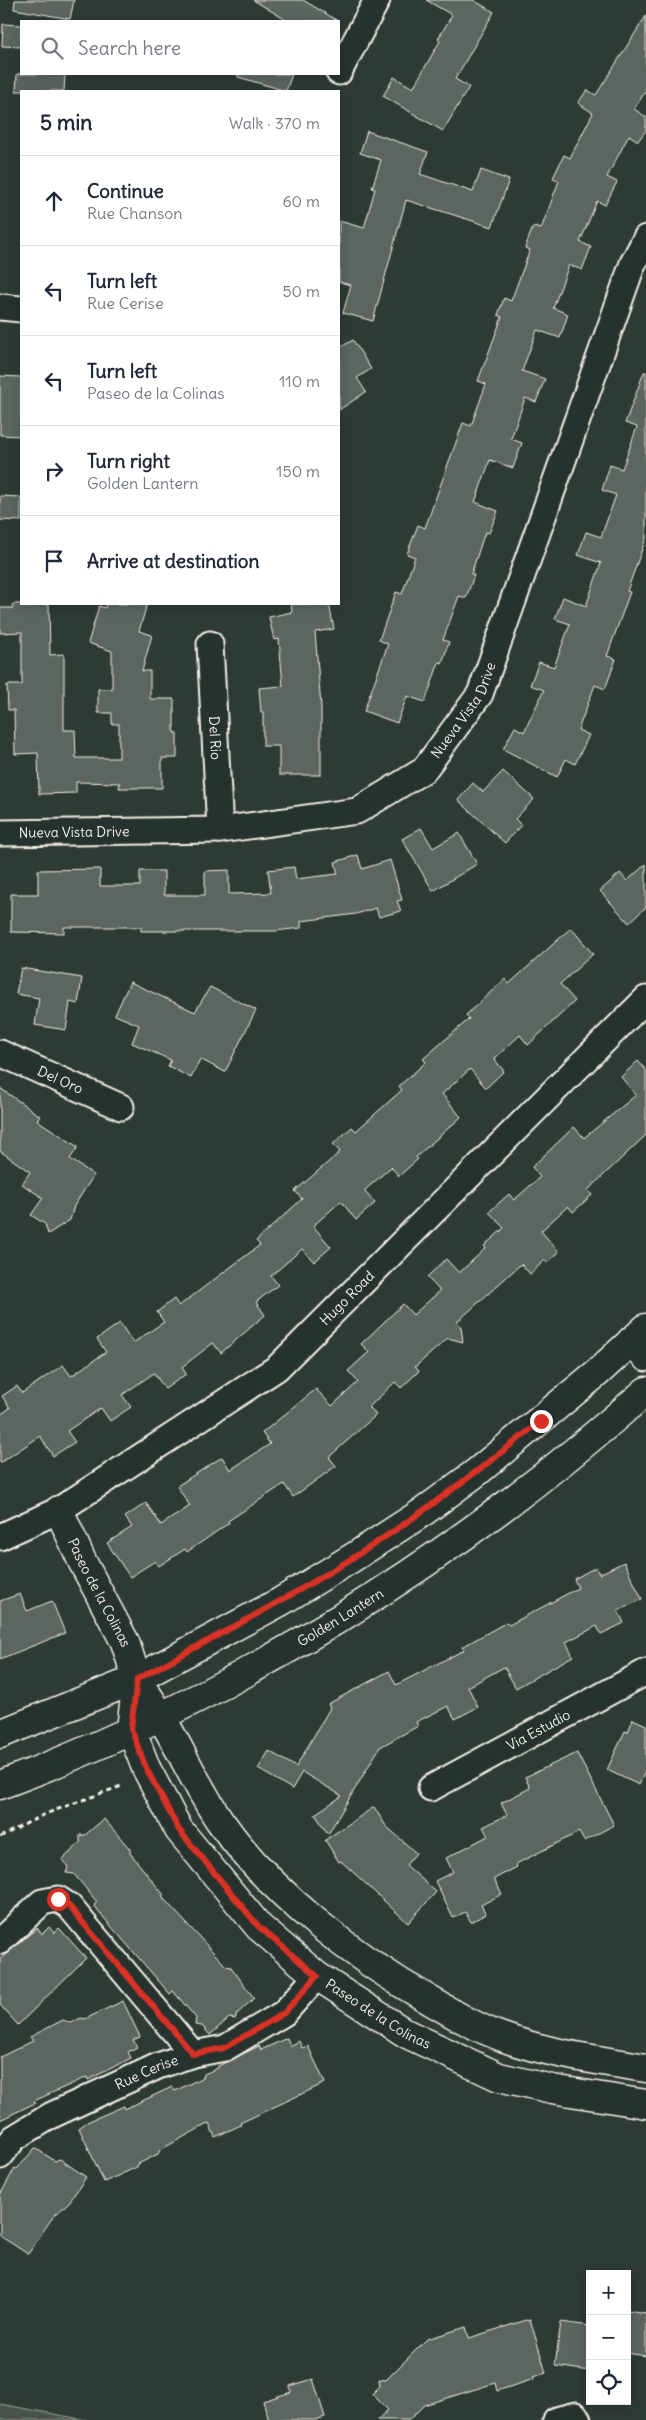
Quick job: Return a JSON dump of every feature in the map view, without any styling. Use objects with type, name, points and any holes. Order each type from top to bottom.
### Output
[{"type":"main road","points":[[0,1734],[137,1679],[280,1602],[352,1558],[422,1512],[641,1342]]},
{"type":"main road","name":"Golden Lantern","points":[[0,1785],[60,1763],[160,1715],[281,1653],[355,1610],[497,1511],[646,1391]]},
{"type":"main road","name":"Paseo de la Colinas","points":[[59,1510],[82,1561],[125,1642],[137,1679],[160,1715],[189,1769],[220,1820],[257,1868],[343,1944],[408,1988],[465,2021],[506,2038],[550,2050],[646,2068]]},
{"type":"main road","name":"Paseo de la Colinas","points":[[137,1679],[131,1729],[146,1768],[179,1830],[259,1927],[317,1976],[407,2034],[499,2077],[552,2089],[646,2104]]},
{"type":"main road","points":[[317,1976],[343,1944]]},
{"type":"street","points":[[340,69],[377,0]]},
{"type":"street","points":[[330,90],[337,75]]},
{"type":"street","name":"Nueva Vista Drive","points":[[0,833],[220,830],[357,811],[424,770],[480,694],[633,263],[646,238]]},
{"type":"street","points":[[0,307],[20,309]]},
{"type":"street","name":"Del Rio","points":[[210,644],[220,830]]},
{"type":"street","name":"Hugo Road","points":[[0,1536],[59,1510],[277,1368],[646,999]]},
{"type":"street","name":"Del Oro","points":[[0,1053],[122,1107]]},
{"type":"street","name":"Via Estudio","points":[[432,1788],[646,1672]]},
{"type":"street","points":[[0,1941],[42,1902],[58,1899],[69,1906],[193,2054]]},
{"type":"street","name":"Rue Cerise","points":[[0,2156],[14,2138],[52,2115],[158,2066],[193,2054],[224,2048],[284,2013],[317,1976]]},
{"type":"path","points":[[0,1838],[45,1814],[124,1785]]},
{"type":"shaded area","points":[[0,2404],[86,2420],[0,2420]]},
{"type":"building","points":[[15,0],[74,0],[70,19],[14,9]]},
{"type":"building","points":[[253,0],[303,0],[336,20],[286,20]]},
{"type":"building","points":[[426,0],[473,0],[494,12],[455,79],[469,87],[443,131],[383,96],[394,77],[413,88],[440,41],[438,39],[452,15]]},
{"type":"building","points":[[646,16],[646,90],[634,109],[646,117],[646,130],[638,141],[629,135],[607,177],[617,182],[605,205],[597,201],[580,242],[591,247],[582,270],[569,265],[553,308],[568,314],[560,338],[537,330],[522,371],[545,379],[536,402],[525,398],[511,439],[522,443],[513,468],[490,460],[475,502],[498,511],[489,533],[485,532],[471,574],[474,575],[466,598],[459,596],[443,640],[449,642],[442,663],[439,662],[425,702],[407,696],[397,723],[364,711],[388,644],[379,640],[396,592],[402,594],[415,557],[407,554],[418,525],[425,528],[463,423],[471,426],[486,384],[478,381],[502,317],[498,315],[504,298],[511,301],[530,250],[525,248],[533,227],[541,229],[559,181],[553,178],[564,155],[570,158],[593,113],[578,103],[587,90],[596,95]]},
{"type":"building","points":[[3,24],[20,25],[20,47],[2,46]]},
{"type":"building","points":[[17,74],[65,75],[64,90],[16,91]]},
{"type":"building","points":[[238,75],[292,75],[286,90],[238,77]]},
{"type":"building","points":[[367,131],[428,152],[420,174],[473,192],[481,170],[509,180],[492,227],[406,200],[373,321],[343,313],[351,285],[340,282],[340,221],[364,228],[375,189],[372,188],[381,160],[360,153]]},
{"type":"building","points":[[353,340],[371,369],[357,378],[366,392],[340,409],[340,347]]},
{"type":"building","points":[[644,372],[646,372],[646,538],[627,591],[630,592],[607,656],[616,659],[605,689],[595,685],[578,730],[589,735],[575,764],[566,759],[557,777],[503,749],[515,727],[524,732],[544,690],[530,685],[539,662],[554,667],[570,624],[555,619],[563,597],[586,606],[601,563],[578,555],[586,532],[601,537],[616,495],[602,490],[610,465],[622,469],[637,427],[625,423]]},
{"type":"building","points":[[0,376],[20,377],[20,436],[0,435]]},
{"type":"building","points":[[0,496],[20,497],[20,521],[0,520]]},
{"type":"building","points":[[13,604],[49,605],[50,655],[64,654],[64,730],[75,730],[76,758],[119,758],[119,724],[112,724],[112,713],[98,713],[98,689],[112,689],[112,651],[88,643],[99,606],[105,608],[106,605],[147,605],[139,631],[152,635],[142,671],[150,671],[150,699],[174,699],[174,733],[177,733],[177,758],[162,758],[162,788],[119,788],[120,783],[76,782],[76,793],[39,794],[38,753],[15,754],[14,710],[8,710],[7,685],[22,685],[22,632],[0,633],[0,608],[13,608]]},
{"type":"building","points":[[291,605],[329,605],[334,629],[315,632],[321,707],[321,775],[279,775],[279,746],[263,746],[263,712],[261,712],[259,688],[283,686],[279,639],[274,640],[269,617],[292,612]]},
{"type":"building","points":[[503,771],[534,799],[515,819],[521,825],[505,843],[458,800],[473,783],[483,792]]},
{"type":"building","points":[[421,828],[433,848],[459,833],[477,864],[433,891],[402,839]]},
{"type":"building","points":[[358,855],[362,869],[390,860],[402,900],[397,901],[401,911],[379,917],[376,908],[356,914],[301,921],[301,928],[275,931],[141,931],[141,927],[64,927],[64,933],[11,932],[11,894],[38,894],[38,870],[100,869],[100,886],[140,886],[140,871],[164,871],[164,895],[205,895],[205,871],[229,870],[229,894],[271,893],[268,870],[294,867],[296,879],[338,874],[335,862]]},
{"type":"building","points":[[646,864],[646,907],[629,923],[600,891],[620,873],[627,881]]},
{"type":"building","points":[[571,928],[593,954],[560,984],[575,1001],[528,1045],[520,1035],[494,1059],[504,1071],[486,1088],[470,1069],[442,1094],[461,1117],[416,1157],[418,1159],[399,1176],[391,1167],[364,1191],[375,1203],[356,1220],[341,1201],[313,1226],[331,1247],[314,1262],[302,1249],[271,1276],[278,1285],[256,1302],[265,1315],[221,1353],[213,1343],[182,1367],[186,1374],[165,1389],[154,1373],[122,1395],[131,1407],[110,1421],[101,1408],[67,1431],[75,1442],[53,1456],[40,1436],[0,1463],[0,1415],[10,1408],[2,1396],[17,1386],[22,1393],[63,1365],[71,1376],[106,1352],[97,1339],[120,1323],[133,1343],[164,1322],[157,1312],[174,1299],[179,1306],[260,1245],[256,1241],[302,1199],[295,1191],[340,1152],[333,1144],[352,1127],[356,1131],[402,1090],[399,1086],[426,1062],[423,1059],[469,1019],[466,1015],[505,979],[509,984]]},
{"type":"building","points":[[21,968],[82,978],[78,1004],[70,1002],[66,1030],[35,1025],[39,998],[16,994]]},
{"type":"building","points":[[130,982],[195,1012],[210,987],[256,1010],[225,1072],[200,1059],[191,1078],[168,1066],[171,1060],[132,1043],[139,1025],[115,1015]]},
{"type":"building","points":[[638,1061],[646,1070],[646,1135],[588,1190],[592,1195],[573,1212],[568,1206],[541,1231],[559,1252],[547,1263],[545,1260],[530,1274],[521,1264],[457,1322],[461,1327],[463,1342],[448,1338],[415,1367],[419,1371],[401,1388],[395,1382],[369,1407],[376,1415],[329,1457],[336,1466],[293,1497],[284,1484],[228,1521],[229,1523],[187,1552],[185,1549],[159,1566],[155,1561],[130,1577],[107,1543],[132,1527],[125,1517],[146,1503],[161,1525],[190,1506],[177,1486],[222,1457],[230,1470],[270,1444],[262,1433],[316,1389],[332,1406],[358,1382],[348,1371],[369,1352],[361,1344],[403,1304],[413,1315],[440,1291],[427,1277],[446,1259],[459,1273],[504,1228],[489,1212],[509,1194],[514,1200],[540,1177],[532,1167],[574,1127],[584,1138],[636,1095],[621,1077]]},
{"type":"building","points":[[0,1088],[40,1116],[37,1120],[78,1147],[70,1159],[94,1175],[74,1206],[70,1220],[48,1234],[45,1224],[31,1215],[43,1198],[22,1184],[30,1172],[0,1151]]},
{"type":"building","points":[[624,1562],[642,1599],[618,1611],[624,1623],[601,1634],[597,1626],[566,1642],[573,1656],[516,1688],[504,1667],[468,1687],[478,1707],[455,1719],[448,1706],[416,1722],[418,1726],[380,1747],[328,1834],[315,1814],[342,1796],[302,1772],[292,1789],[258,1769],[269,1751],[296,1767],[330,1708],[328,1704],[389,1671],[396,1685],[464,1650],[462,1647],[507,1622],[509,1625],[578,1588],[574,1579],[596,1567],[599,1574]]},
{"type":"building","points":[[20,1594],[27,1611],[52,1601],[65,1633],[0,1659],[0,1601]]},
{"type":"building","points":[[633,1719],[646,1725],[646,1769],[639,1785],[607,1770],[625,1731],[628,1732]]},
{"type":"building","points":[[577,1753],[614,1825],[584,1841],[579,1832],[516,1864],[517,1867],[494,1879],[502,1894],[481,1905],[486,1914],[471,1922],[465,1912],[453,1918],[435,1881],[453,1872],[446,1858],[488,1836],[483,1827],[507,1815],[501,1803],[530,1788],[525,1777]]},
{"type":"building","points":[[374,1807],[386,1826],[416,1853],[406,1865],[436,1892],[408,1923],[341,1861],[339,1862],[325,1840]]},
{"type":"building","points":[[104,1819],[130,1849],[130,1853],[163,1894],[163,1898],[226,1966],[231,1967],[254,1998],[237,2014],[235,2019],[229,2018],[210,2035],[202,2026],[195,2025],[196,2018],[173,1991],[170,1994],[104,1918],[94,1905],[97,1902],[74,1874],[66,1873],[68,1867],[62,1860],[80,1843],[80,1835],[85,1835]]},
{"type":"building","points":[[49,1927],[54,1933],[59,1928],[86,1958],[18,2025],[0,2005],[0,1959],[37,1928],[42,1934]]},
{"type":"building","points":[[123,2001],[140,2037],[133,2040],[137,2047],[128,2052],[131,2058],[88,2080],[87,2077],[34,2101],[35,2103],[0,2120],[0,2057],[33,2041],[30,2037],[63,2020],[71,2023],[81,2018],[85,2019]]},
{"type":"building","points":[[287,2038],[290,2046],[299,2041],[302,2048],[308,2046],[325,2083],[240,2123],[241,2125],[215,2137],[209,2123],[160,2150],[158,2154],[138,2164],[137,2167],[104,2182],[79,2128],[87,2122],[124,2106],[125,2109],[172,2087],[175,2091],[203,2077],[204,2074],[218,2068],[218,2066],[259,2046],[261,2050]]},
{"type":"building","points":[[35,2148],[55,2161],[60,2159],[86,2177],[70,2201],[52,2218],[28,2254],[0,2236],[0,2195],[15,2168],[17,2169]]},
{"type":"building","points":[[631,2311],[646,2313],[646,2356],[631,2354]]},
{"type":"building","points":[[530,2319],[546,2373],[497,2391],[495,2383],[424,2405],[409,2420],[377,2420],[388,2410],[372,2394],[380,2386],[379,2379],[386,2380],[427,2339],[466,2327],[469,2338]]},
{"type":"building","points":[[561,2322],[586,2325],[586,2370],[555,2366]]},
{"type":"building","points":[[313,2379],[325,2417],[315,2420],[269,2420],[263,2401],[291,2392],[290,2386]]},
{"type":"route","points":[[58,1899],[69,1906],[193,2054],[224,2048],[284,2013],[317,1976],[259,1927],[179,1830],[146,1768],[131,1729],[137,1679],[280,1602],[352,1558],[422,1512],[477,1472],[541,1421]]}]
